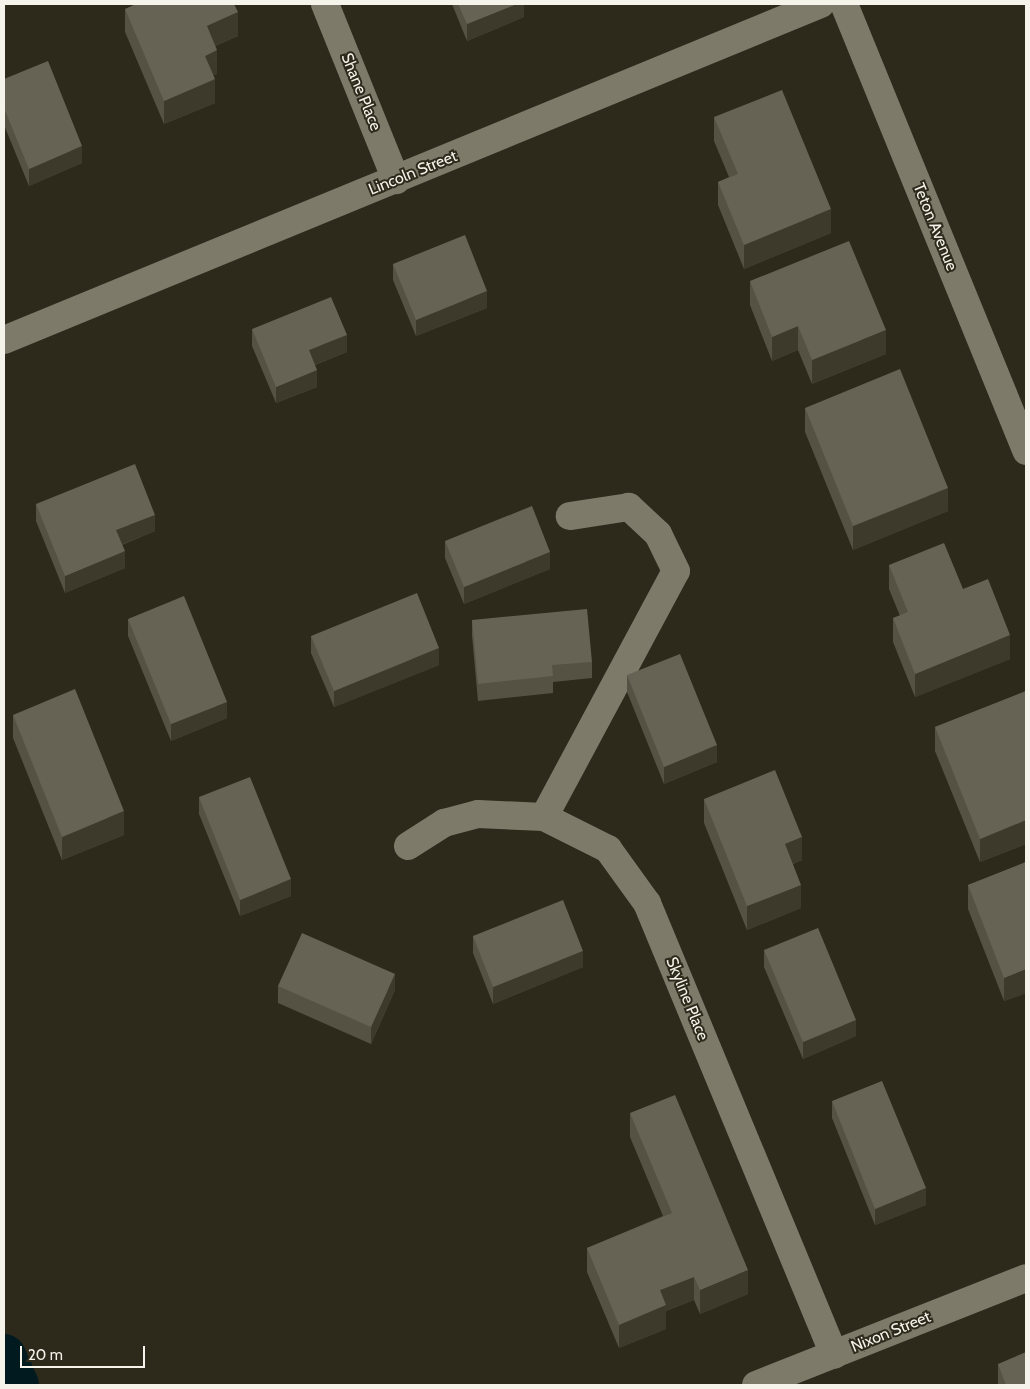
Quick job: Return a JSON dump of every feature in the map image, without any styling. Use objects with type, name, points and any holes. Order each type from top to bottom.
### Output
[{"type":"street","name":"Shane Place","points":[[325,4],[396,180]]},
{"type":"street","name":"Lincoln Street","points":[[4,340],[821,4]]},
{"type":"street","name":"Teton Avenue","points":[[844,4],[1026,451]]},
{"type":"street","points":[[544,817],[676,570],[658,534],[629,507],[570,516]]},
{"type":"street","name":"Skyline Place","points":[[408,846],[444,823],[478,814],[544,817],[608,849],[647,903],[834,1355]]},
{"type":"street","name":"Nixon Street","points":[[756,1385],[1026,1278]]},
{"type":"building","points":[[136,4],[234,4],[238,12],[207,26],[217,50],[205,56],[215,79],[164,101],[125,9]]},
{"type":"building","points":[[458,4],[517,4],[467,24]]},
{"type":"building","points":[[48,61],[82,146],[29,169],[4,108],[4,79]]},
{"type":"building","points":[[782,90],[831,209],[744,245],[718,182],[738,174],[714,117]]},
{"type":"building","points":[[465,235],[487,291],[416,320],[393,264]]},
{"type":"building","points":[[849,241],[886,330],[812,360],[798,326],[772,337],[750,281]]},
{"type":"building","points":[[331,297],[347,335],[309,350],[317,370],[276,387],[252,329]]},
{"type":"building","points":[[900,369],[948,488],[853,526],[805,408]]},
{"type":"building","points":[[135,464],[155,515],[116,530],[125,551],[65,576],[36,504]]},
{"type":"building","points":[[532,506],[550,552],[464,587],[445,541]]},
{"type":"building","points":[[944,543],[963,589],[988,579],[1010,635],[915,674],[893,618],[908,612],[889,565]]},
{"type":"building","points":[[417,593],[439,648],[334,691],[311,636]]},
{"type":"building","points":[[184,596],[227,702],[171,724],[128,619]]},
{"type":"building","points":[[587,609],[592,662],[552,665],[553,676],[478,684],[472,620]]},
{"type":"building","points":[[680,654],[717,745],[664,767],[627,675]]},
{"type":"building","points":[[75,689],[124,811],[62,837],[13,715]]},
{"type":"building","points":[[1026,691],[1026,820],[980,839],[935,727]]},
{"type":"building","points":[[775,770],[802,837],[785,844],[801,885],[747,906],[704,799]]},
{"type":"building","points":[[250,777],[291,879],[240,900],[199,797]]},
{"type":"building","points":[[1026,862],[1026,969],[1004,978],[968,885]]},
{"type":"building","points":[[563,900],[583,951],[493,987],[473,936]]},
{"type":"building","points":[[818,928],[856,1020],[803,1042],[764,950]]},
{"type":"building","points":[[302,933],[395,974],[371,1027],[278,986]]},
{"type":"building","points":[[882,1081],[926,1188],[875,1209],[832,1101]]},
{"type":"building","points":[[675,1095],[748,1270],[700,1290],[694,1277],[660,1290],[666,1305],[619,1325],[587,1248],[672,1213],[630,1113]]},
{"type":"building","points":[[1026,1352],[1026,1385],[1006,1385],[998,1364]]},
{"type":"waterway","points":[[4,1356],[17,1385]]}]
